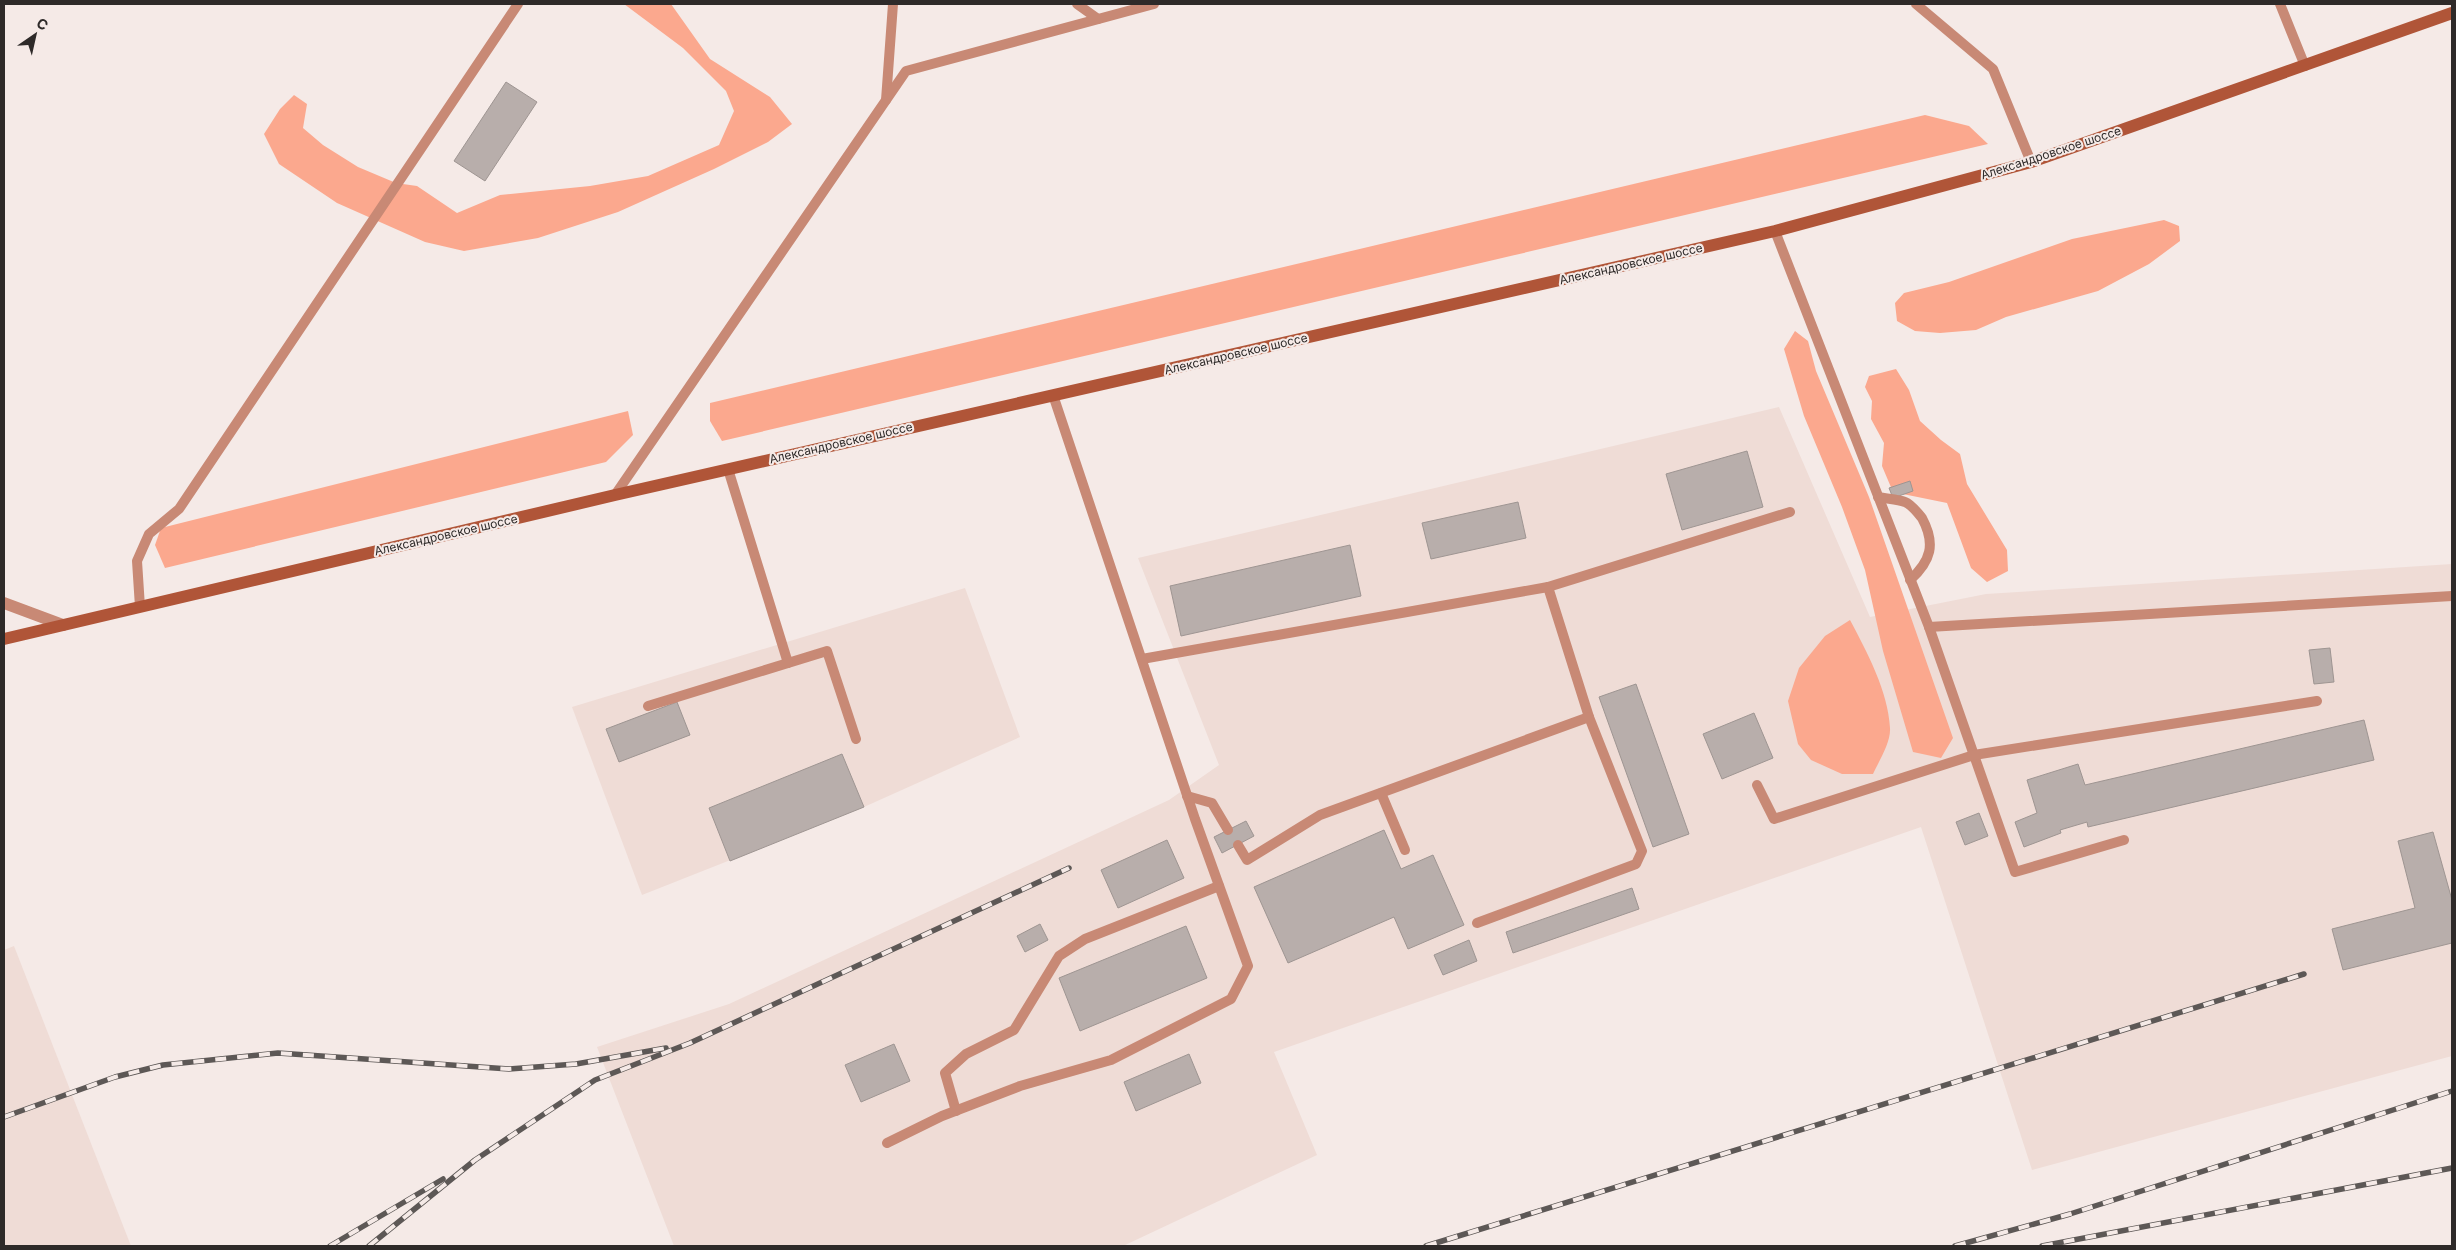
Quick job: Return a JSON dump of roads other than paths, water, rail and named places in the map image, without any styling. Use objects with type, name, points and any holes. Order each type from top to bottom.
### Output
[{"type":"main road","name":"Александровское шоссе","points":[[4,639],[615,495],[1775,231],[2031,162],[2452,13]]},
{"type":"street","points":[[4,603],[63,625]]},
{"type":"lane","points":[[140,607],[137,562],[149,534],[179,509],[518,4]]},
{"type":"lane","points":[[886,101],[893,4]]},
{"type":"lane","points":[[1077,4],[1091,8],[1098,19]]},
{"type":"lane","points":[[615,495],[906,71],[1154,4]]},
{"type":"lane","points":[[1916,4],[1993,70],[2031,162]]},
{"type":"lane","points":[[2280,4],[2305,66]]},
{"type":"lane","points":[[1775,231],[1929,628],[2015,872],[2124,840]]},
{"type":"lane","points":[[887,1143],[956,1111],[1020,1086],[1111,1060],[1231,998],[1248,966],[1187,796],[1053,396]]},
{"type":"lane","points":[[728,469],[788,663]]},
{"type":"lane","points":[[1878,497],[1907,503],[1920,515],[1928,529],[1931,546],[1923,568],[1910,580]]},
{"type":"lane","points":[[1142,659],[1548,587],[1790,512]]},
{"type":"lane","points":[[1477,923],[1636,864],[1642,851],[1588,717],[1548,587]]},
{"type":"lane","points":[[1929,628],[2452,596]]},
{"type":"lane","points":[[648,706],[827,651],[856,739]]},
{"type":"lane","points":[[1757,785],[1774,819],[1974,755],[2318,702]]},
{"type":"lane","points":[[1238,845],[1247,860],[1320,815],[1588,717]]},
{"type":"lane","points":[[1381,793],[1405,850]]},
{"type":"lane","points":[[1187,796],[1212,803],[1228,830]]},
{"type":"lane","points":[[956,1111],[945,1073],[966,1054],[1014,1030],[1059,956],[1085,939],[1219,886]]},
{"type":"railway","points":[[369,1246],[475,1160],[595,1080],[690,1043],[1069,868]]},
{"type":"railway","points":[[1426,1246],[2304,974]]},
{"type":"railway","points":[[4,1117],[115,1077],[163,1065],[278,1053],[509,1069],[576,1064],[666,1048]]},
{"type":"railway","points":[[1955,1246],[2070,1214],[2452,1091]]},
{"type":"railway","points":[[2042,1246],[2452,1168]]},
{"type":"railway","points":[[330,1246],[443,1179]]}]
